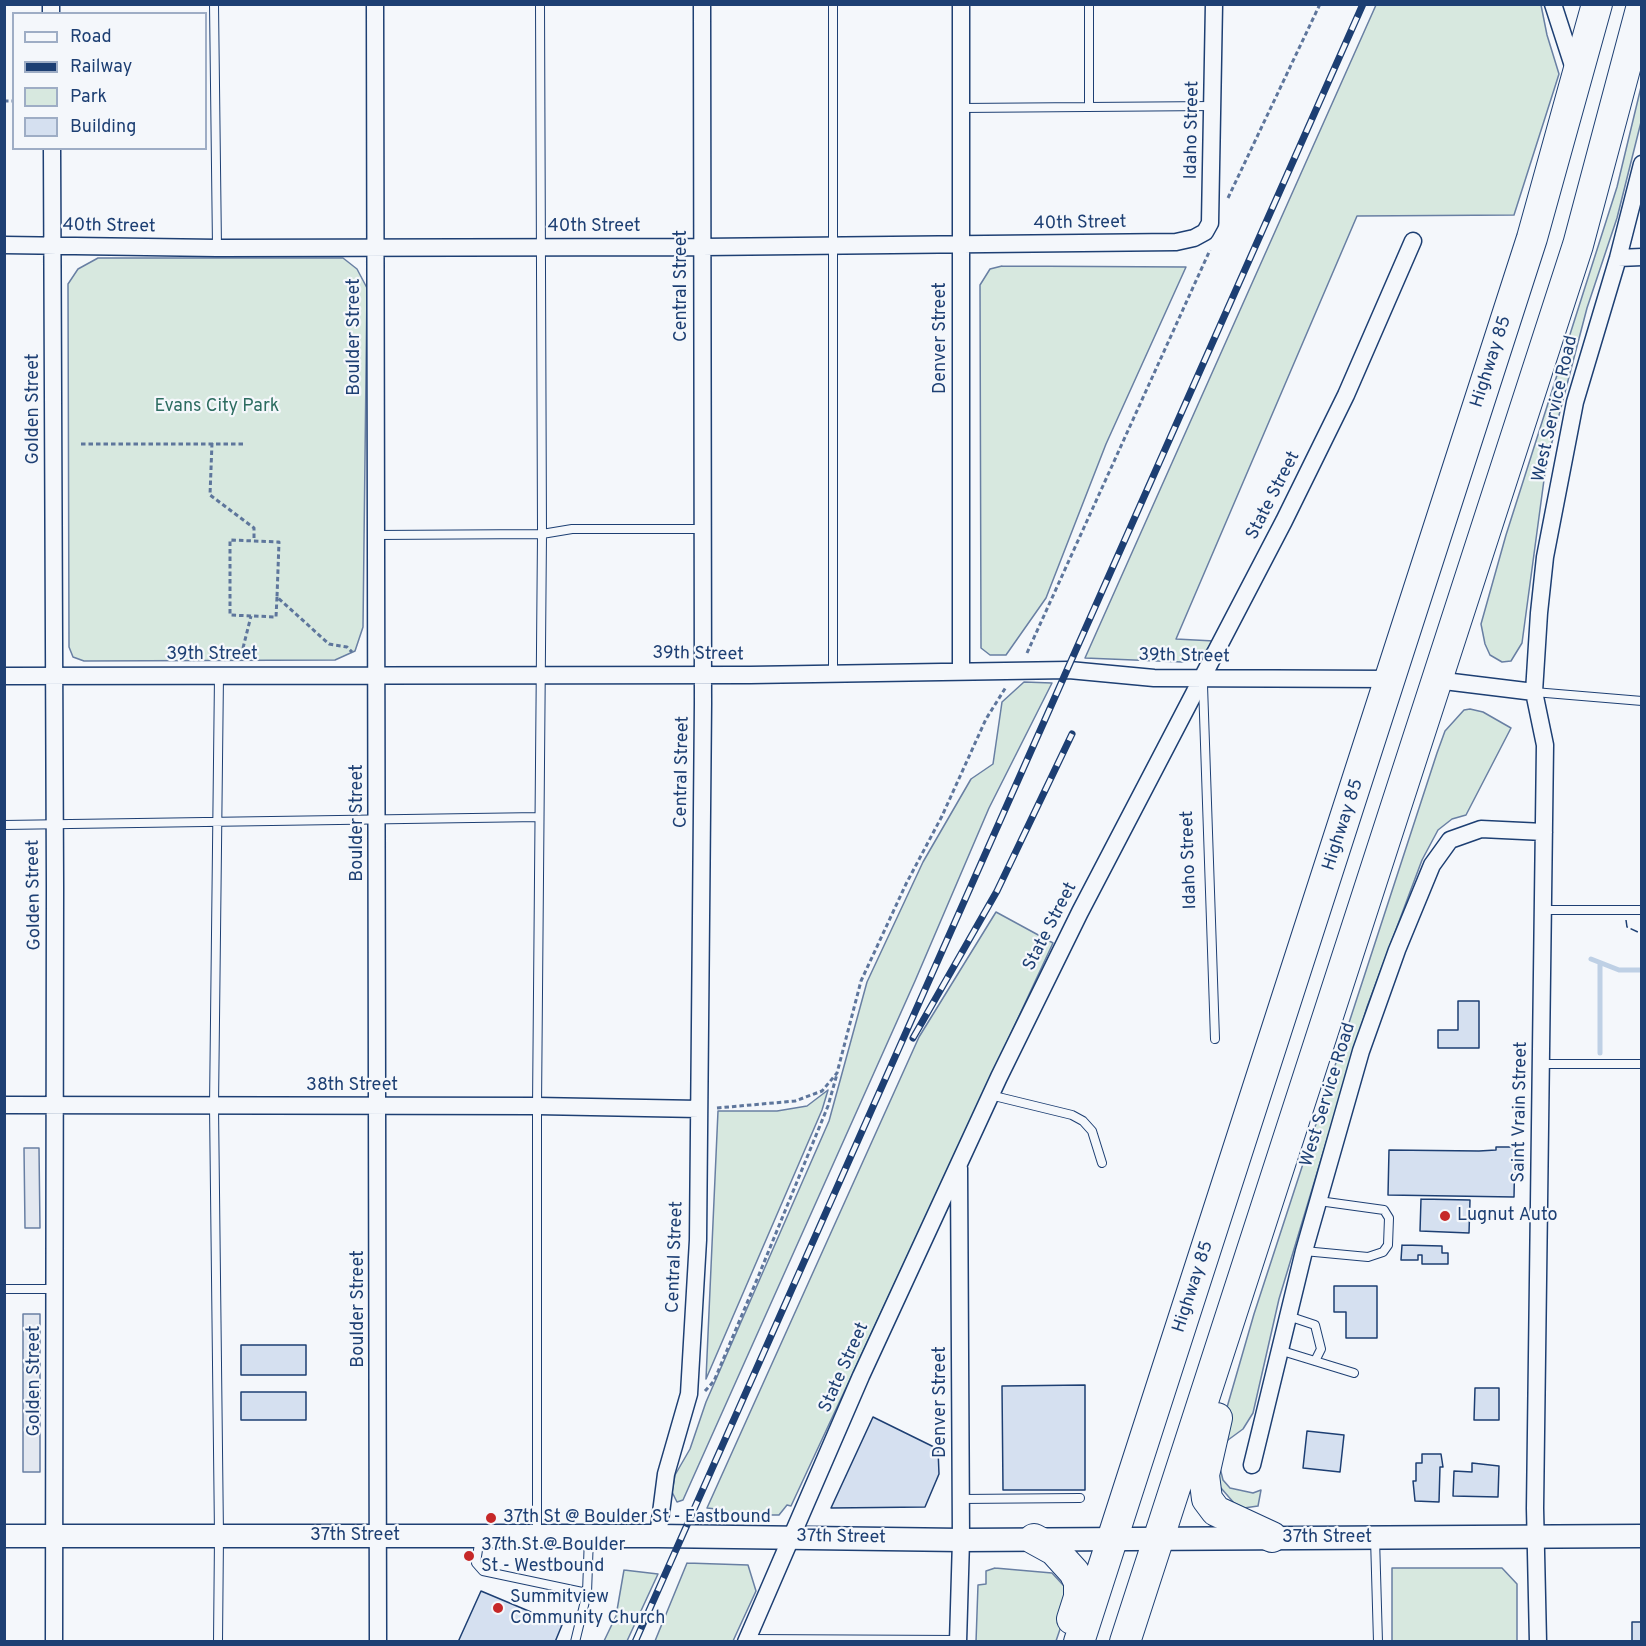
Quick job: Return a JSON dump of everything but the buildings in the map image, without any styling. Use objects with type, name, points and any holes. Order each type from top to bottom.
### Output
[{"type":"highway","name":"Highway 85","points":[[1079,1641],[1532,238],[1597,4]]},
{"type":"highway","points":[[1125,1641],[1578,245],[1641,5]]},
{"type":"highway","points":[[1234,1308],[1239,1340],[1208,1449],[1204,1475],[1207,1499],[1216,1511],[1272,1537]]},
{"type":"highway","points":[[1034,1539],[1054,1550],[1068,1562],[1079,1582],[1079,1597],[1065,1641]]},
{"type":"main road","name":"37th Street","points":[[4,1536],[658,1536],[961,1540],[1641,1536]]},
{"type":"street","name":"Boulder Street","points":[[375,4],[378,1641]]},
{"type":"street","name":"Central Street","points":[[658,1536],[666,1474],[689,1394],[698,1240],[702,673],[702,4]]},
{"type":"street","name":"Denver Street","points":[[961,4],[961,671]]},
{"type":"street","name":"Idaho Street","points":[[1184,240],[1205,232],[1210,224],[1214,4]]},
{"type":"street","points":[[1553,4],[1577,79]]},
{"type":"street","name":"Golden Street","points":[[52,150],[54,1641]]},
{"type":"street","name":"West Service Road","points":[[1534,692],[1545,557],[1561,465],[1581,381],[1618,258],[1634,226],[1641,164]]},
{"type":"street","name":"40th Street","points":[[4,245],[217,248],[960,246],[1184,240]]},
{"type":"street","name":"State Street","points":[[747,1640],[861,1376],[990,1095],[1080,912],[1203,678],[1346,395],[1413,241]]},
{"type":"street","points":[[1618,258],[1641,257]]},
{"type":"street","name":"39th Street","points":[[4,676],[833,674],[1069,670],[1155,678],[1391,679]]},
{"type":"street","points":[[1436,680],[1534,692]]},
{"type":"street","name":"Saint Vrain Street","points":[[1534,692],[1545,745],[1535,1508],[1538,1536],[1538,1641]]},
{"type":"street","name":"West Service Road","points":[[1252,1465],[1304,1251],[1361,1051],[1397,950],[1432,865],[1450,840],[1481,829],[1544,832]]},
{"type":"street","name":"38th Street","points":[[4,1105],[537,1106],[699,1109]]},
{"type":"street","name":"Denver Street","points":[[958,1641],[961,1540],[959,1162]]},
{"type":"lane","points":[[214,4],[217,248]]},
{"type":"lane","points":[[537,1536],[537,1106],[542,534],[540,4]]},
{"type":"lane","points":[[833,4],[833,674]]},
{"type":"lane","points":[[1089,4],[1089,107]]},
{"type":"lane","points":[[961,108],[1213,106]]},
{"type":"lane","points":[[376,535],[542,534],[572,529],[701,529]]},
{"type":"lane","points":[[218,1641],[219,1536],[213,1106],[219,675]]},
{"type":"lane","name":"Idaho Street","points":[[1203,678],[1215,1039]]},
{"type":"lane","points":[[1534,692],[1641,701]]},
{"type":"lane","points":[[4,825],[539,817]]},
{"type":"lane","points":[[1543,910],[1641,910]]},
{"type":"lane","points":[[1541,1064],[1641,1064]]},
{"type":"lane","points":[[990,1095],[1072,1115],[1083,1121],[1092,1131],[1102,1162]]},
{"type":"lane","points":[[1304,1251],[1368,1257],[1383,1252],[1388,1245],[1389,1218],[1384,1210],[1318,1201]]},
{"type":"lane","points":[[4,1289],[55,1289]]},
{"type":"lane","points":[[1288,1316],[1315,1325],[1321,1349],[1315,1361]]},
{"type":"lane","points":[[1279,1350],[1354,1373]]},
{"type":"lane","points":[[961,1499],[1080,1498]]},
{"type":"lane","points":[[481,1536],[476,1563],[483,1570],[587,1593]]},
{"type":"lane","points":[[575,1641],[587,1593],[589,1536]]},
{"type":"lane","points":[[1375,1538],[1378,1641]]},
{"type":"lane","points":[[747,1640],[958,1641]]},
{"type":"path","points":[[1226,205],[1320,4]]},
{"type":"path","points":[[689,1394],[708,1390],[714,1381],[828,1106],[861,981],[906,884],[942,816],[986,718],[1031,646],[1210,250]]},
{"type":"path","points":[[212,443],[210,495],[254,528],[254,541]]},
{"type":"path","points":[[81,444],[243,444]]},
{"type":"path","points":[[230,540],[279,542],[277,597],[276,617],[230,615],[230,540]]},
{"type":"path","points":[[277,597],[329,644],[347,647],[352,652]]},
{"type":"path","points":[[243,648],[251,616]]},
{"type":"path","points":[[699,1109],[795,1101],[822,1091],[837,1073]]},
{"type":"green space","points":[[1376,5],[1541,5],[1559,74],[1514,215],[1357,216],[1176,639],[1214,641],[1199,659],[1182,662],[1085,658]]},
{"type":"green space","points":[[1641,87],[1641,122],[1617,218],[1587,308],[1546,465],[1522,643],[1511,661],[1502,662],[1490,655],[1481,624],[1506,535],[1617,187]]},
{"type":"green space","name":"Evans City Park","points":[[98,258],[343,258],[357,269],[367,288],[363,627],[355,651],[335,660],[84,661],[73,657],[69,647],[68,284],[78,269]]},
{"type":"green space","points":[[1002,266],[1186,267],[1106,444],[1046,598],[1006,655],[990,655],[981,648],[980,285],[990,269]]},
{"type":"green space","points":[[1024,682],[1052,683],[989,808],[915,981],[683,1500],[677,1502],[672,1492],[675,1475],[690,1449],[706,1402],[829,1121],[867,982],[923,862],[971,779],[993,764],[1002,702]]},
{"type":"green space","points":[[1464,710],[1483,712],[1511,728],[1466,815],[1452,819],[1438,830],[1422,860],[1367,1007],[1279,1299],[1253,1413],[1243,1429],[1228,1440],[1222,1451],[1219,1464],[1223,1480],[1230,1488],[1253,1493],[1261,1490],[1258,1506],[1244,1508],[1234,1503],[1221,1488],[1216,1488],[1217,1442],[1254,1314],[1437,753],[1445,731]]},
{"type":"green space","points":[[996,912],[1053,943],[791,1506],[787,1505],[779,1515],[723,1515],[716,1509],[707,1508],[919,1037]]},
{"type":"green space","points":[[828,1090],[822,1110],[706,1379],[718,1111],[777,1111],[807,1106]]},
{"type":"green space","points":[[687,1563],[748,1565],[756,1591],[733,1641],[655,1641]]},
{"type":"green space","points":[[995,1568],[1052,1573],[1064,1586],[1070,1600],[1056,1641],[976,1642],[978,1585],[986,1584],[986,1571]]},
{"type":"green space","points":[[1392,1568],[1502,1568],[1517,1584],[1517,1641],[1392,1641]]},
{"type":"green space","points":[[624,1570],[658,1574],[627,1641],[604,1641],[616,1616]]},
{"type":"shaded area","points":[[24,1148],[39,1148],[40,1228],[25,1228]]},
{"type":"shaded area","points":[[23,1314],[40,1314],[40,1472],[23,1472]]},
{"type":"waterway","points":[[1591,959],[1619,970],[1642,970]]},
{"type":"waterway","points":[[1600,963],[1600,1053]]},
{"type":"railway","points":[[635,1642],[1363,4]]},
{"type":"railway","points":[[913,1038],[997,891],[1072,734]]},
{"type":"fence","points":[[1626,920],[1627,927],[1642,934]]},
{"type":"place","name":"Lugnut Auto","points":[[1445,1216]]},
{"type":"place","name":"37th St @ Boulder St - Eastbound","points":[[491,1518]]},
{"type":"place","name":"37th St @ Boulder St - Westbound","points":[[469,1556]]},
{"type":"place","name":"Summitview Community Church","points":[[498,1608]]}]
